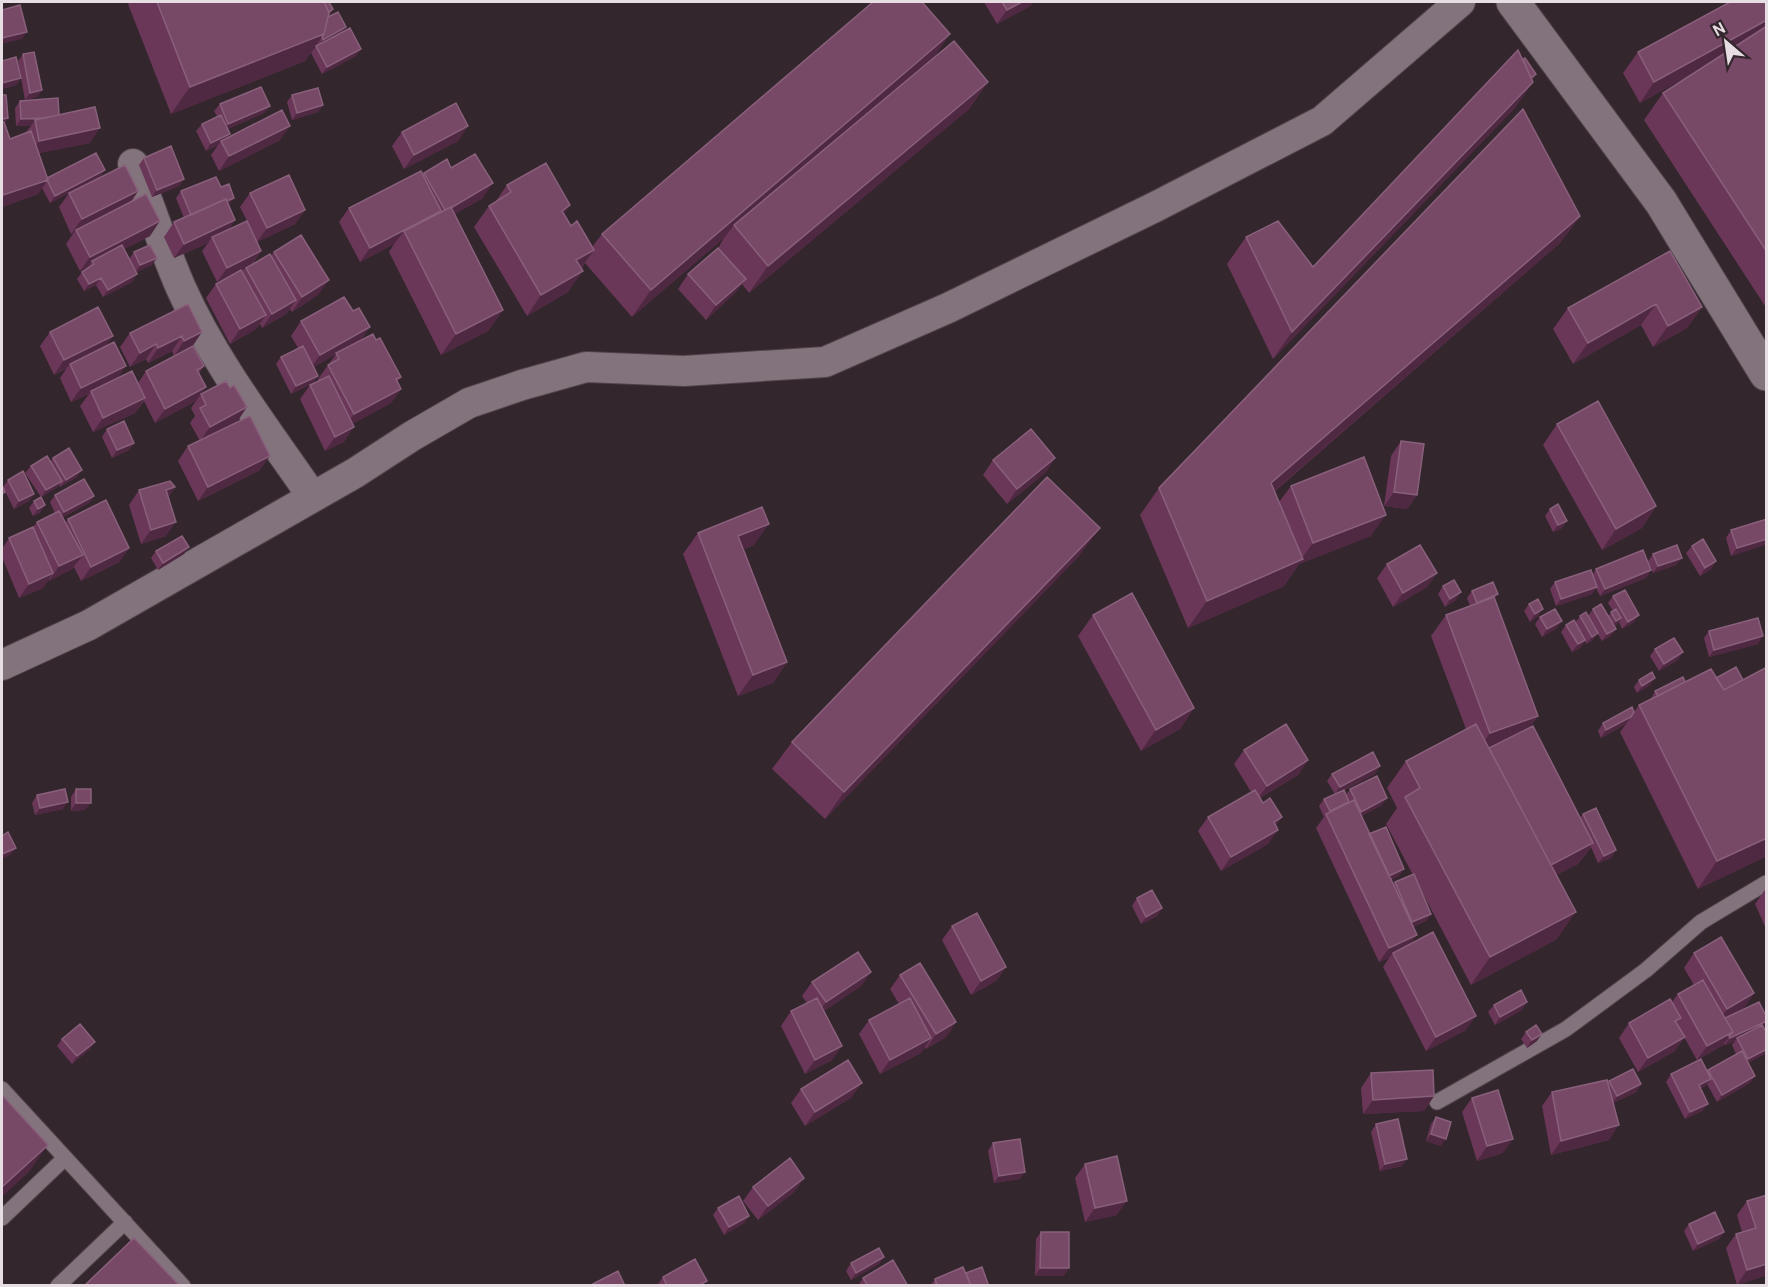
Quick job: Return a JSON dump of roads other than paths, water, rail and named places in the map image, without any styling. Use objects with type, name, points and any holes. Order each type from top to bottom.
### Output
[{"type":"street","points":[[5,654],[89,625],[355,473],[469,403],[586,367],[684,371],[825,362],[948,308],[1155,207],[1322,121],[1460,2]]},
{"type":"street","points":[[1513,2],[1660,202],[1767,374]]},
{"type":"street","points":[[133,164],[181,288],[204,331],[255,413],[312,496]]},
{"type":"lane","points":[[1437,1102],[1566,1029],[1646,970],[1701,922],[1767,883]]},
{"type":"lane","points":[[2,1089],[183,1286]]},
{"type":"lane","points":[[2,1218],[65,1158]]},
{"type":"lane","points":[[58,1286],[125,1222]]}]
